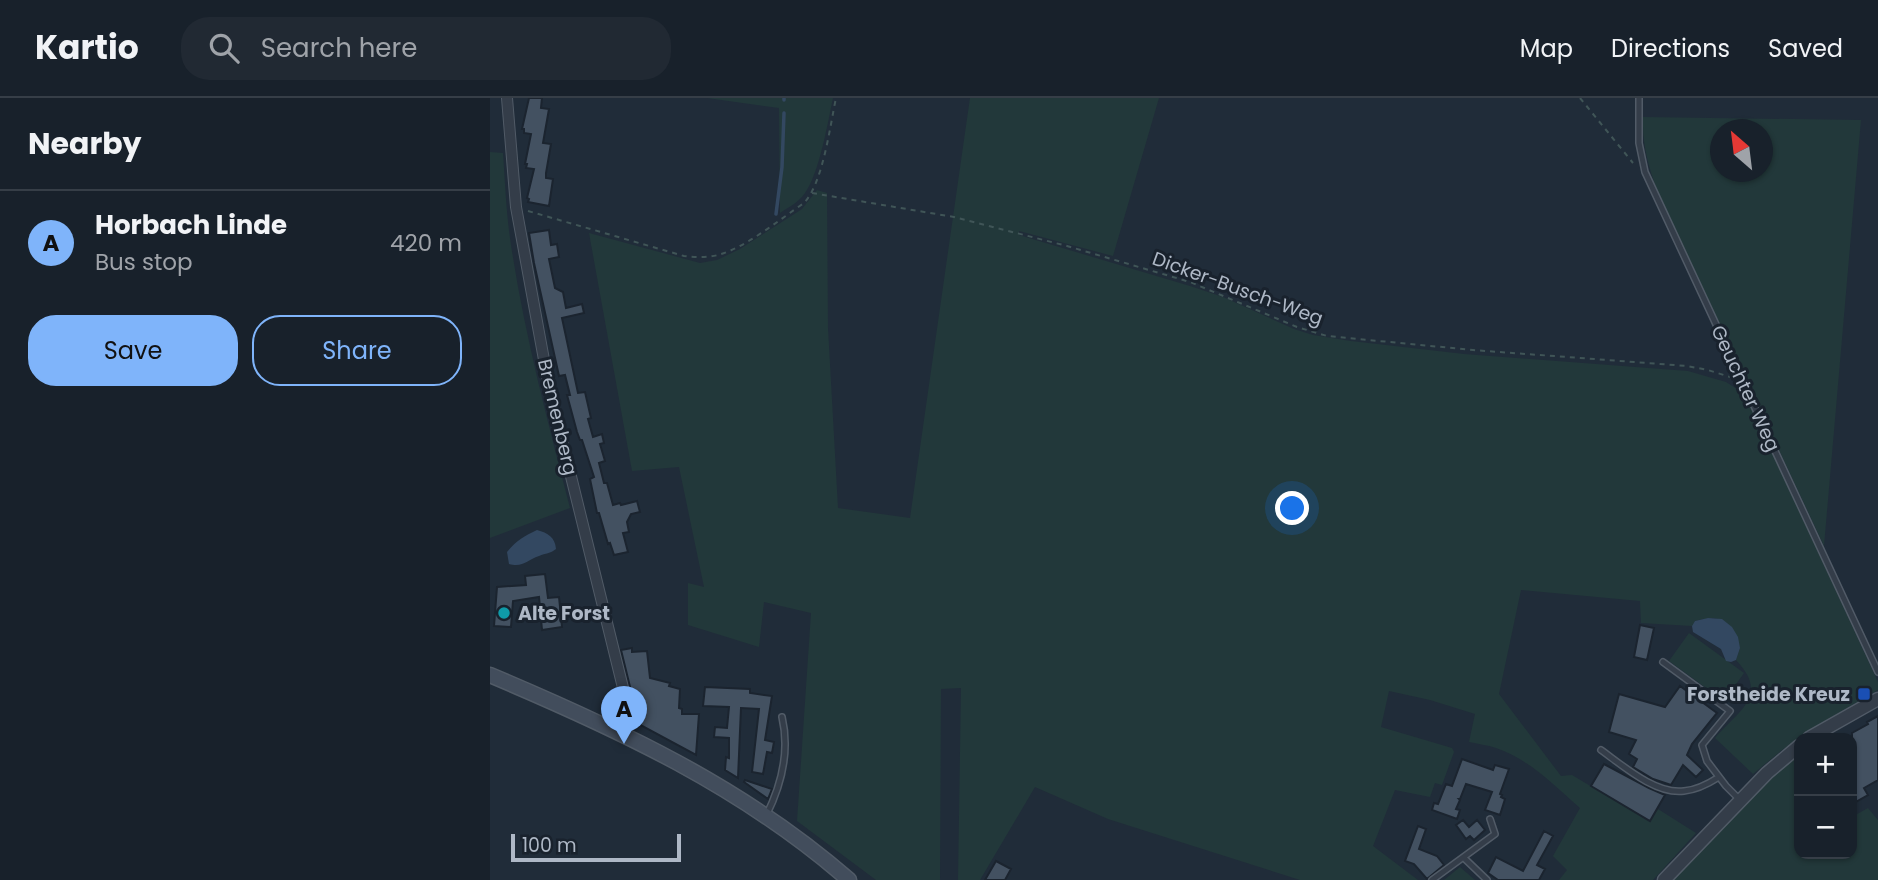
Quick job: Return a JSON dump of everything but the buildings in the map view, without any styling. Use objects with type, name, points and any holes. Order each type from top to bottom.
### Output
[{"type":"main road","points":[[490,675],[617,731],[735,795],[806,845],[849,880]]},
{"type":"street","name":"Bremenberg","points":[[507,98],[516,207],[549,387],[627,704],[617,731]]},
{"type":"street","points":[[1818,733],[1878,699]]},
{"type":"street","points":[[1664,880],[1767,773],[1794,750]]},
{"type":"lane","name":"Geuchter Weg","points":[[1639,98],[1639,143],[1645,172],[1878,672]]},
{"type":"lane","points":[[1663,662],[1730,711],[1702,745],[1707,761],[1741,801]]},
{"type":"lane","points":[[766,816],[781,781],[785,735],[782,717]]},
{"type":"lane","points":[[1601,750],[1652,785],[1669,790],[1691,790],[1719,778]]},
{"type":"lane","points":[[1432,880],[1495,834],[1490,819]]},
{"type":"lane","points":[[1464,858],[1487,880]]},
{"type":"path","points":[[516,207],[684,256],[715,256],[737,248],[804,203],[812,193],[822,162],[836,98]]},
{"type":"path","points":[[1580,98],[1632,162],[1645,172]]},
{"type":"path","name":"Dicker-Busch-Weg","points":[[812,193],[954,217],[1020,233],[1190,282],[1297,327],[1327,336],[1687,366],[1744,382]]},
{"type":"green space","points":[[707,98],[833,98],[815,174],[800,199],[780,213],[779,108]]},
{"type":"green space","points":[[970,98],[1159,98],[1113,256],[1019,231],[1019,235],[1223,297],[1313,335],[1464,354],[1688,371],[1726,382],[1745,394],[1878,682],[1878,690],[1807,733],[1794,733],[1794,742],[1753,774],[1715,738],[1741,711],[1751,693],[1746,673],[1736,660],[1740,648],[1725,622],[1713,618],[1695,621],[1692,626],[1641,623],[1640,601],[1521,590],[1499,694],[1561,776],[1572,775],[1649,821],[1658,809],[1696,833],[1653,880],[1559,880],[1567,870],[1553,856],[1580,808],[1520,759],[1496,748],[1469,742],[1475,714],[1389,691],[1381,727],[1452,748],[1454,752],[1442,785],[1435,783],[1430,797],[1395,790],[1373,846],[1418,880],[1300,880],[1108,819],[1035,787],[980,880],[958,880],[961,688],[941,689],[940,880],[876,880],[797,821],[811,613],[764,602],[759,647],[688,625],[688,583],[704,587],[679,467],[632,471],[589,233],[700,263],[717,260],[740,249],[802,209],[817,190],[827,193],[828,328],[838,508],[910,518]]},
{"type":"green space","points":[[1643,117],[1861,120],[1824,546],[1657,190],[1646,154]]},
{"type":"green space","points":[[490,152],[503,153],[515,272],[536,374],[570,508],[490,538]]},
{"type":"green space","points":[[1689,633],[1744,673],[1724,701],[1669,661]]},
{"type":"green space","points":[[1794,757],[1794,859],[1857,859],[1857,814],[1868,808],[1878,820],[1878,880],[1670,880],[1756,788]]},
{"type":"green space","points":[[1460,867],[1475,880],[1444,880]]},
{"type":"water","points":[[537,530],[550,536],[556,549],[521,564],[509,564],[507,552],[520,539]]},
{"type":"water","points":[[1722,619],[1732,627],[1740,648],[1736,660],[1726,661],[1721,649],[1693,632],[1695,621]]},
{"type":"waterway","points":[[776,214],[782,167],[784,113]]},
{"type":"place","name":"Alte Forst","points":[[504,613]]},
{"type":"place","name":"Forstheide Kreuz","points":[[1864,694]]},
{"type":"place","name":"Horbach Linde","points":[[624,744]]}]
